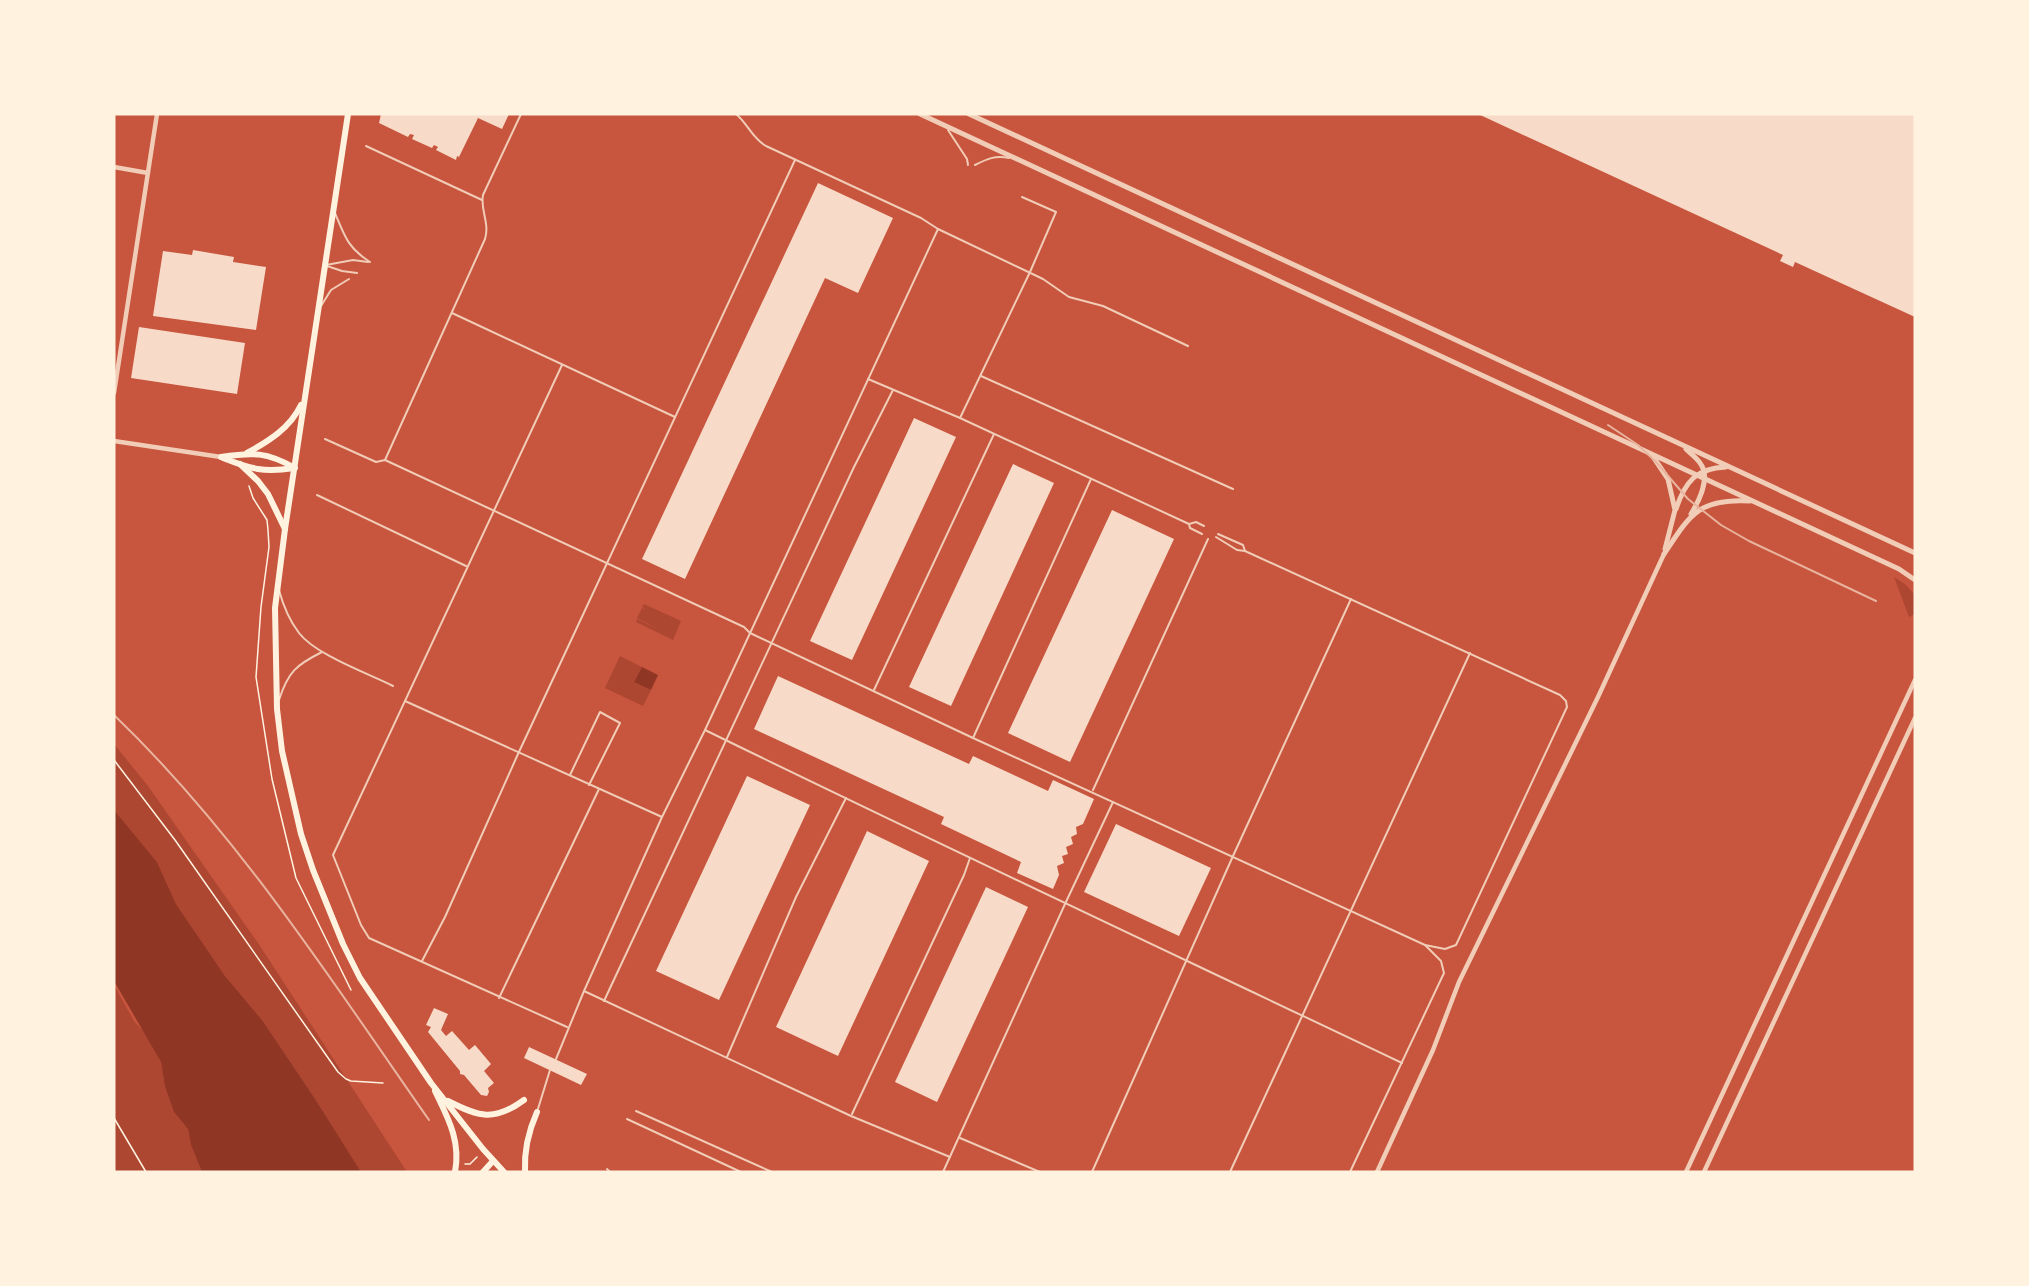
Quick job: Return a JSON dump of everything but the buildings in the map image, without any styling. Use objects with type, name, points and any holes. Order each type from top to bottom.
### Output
[{"type":"main road","points":[[346,114],[285,530],[275,618],[277,709],[288,783],[301,834],[326,906],[360,978],[431,1083],[504,1172]]},
{"type":"main road","points":[[247,453],[281,431],[294,418],[305,396]]},
{"type":"main road","points":[[221,457],[247,453],[266,454],[295,468]]},
{"type":"main road","points":[[221,457],[272,472],[295,468]]},
{"type":"main road","points":[[240,464],[258,481],[268,495],[285,530]]},
{"type":"main road","points":[[431,1083],[456,1138],[458,1155],[455,1172]]},
{"type":"main road","points":[[444,1099],[485,1115],[503,1113],[524,1100]]},
{"type":"main road","points":[[525,1172],[524,1160],[531,1126],[537,1112]]},
{"type":"main road","points":[[483,1172],[493,1161]]},
{"type":"street","points":[[114,393],[157,114]]},
{"type":"street","points":[[920,114],[1899,569],[1915,580]]},
{"type":"street","points":[[969,114],[1915,553]]},
{"type":"street","points":[[114,167],[148,173]]},
{"type":"street","points":[[114,441],[221,457]]},
{"type":"street","points":[[1682,445],[1701,463],[1704,470]]},
{"type":"street","points":[[1650,453],[1668,479],[1675,510]]},
{"type":"street","points":[[1704,470],[1727,467]]},
{"type":"street","points":[[1664,554],[1675,510],[1685,488],[1700,477],[1704,470]]},
{"type":"street","points":[[1377,1172],[1433,1050],[1459,982],[1598,697],[1664,554],[1699,500],[1700,477]]},
{"type":"street","points":[[1689,518],[1721,501],[1753,502]]},
{"type":"street","points":[[1686,1172],[1915,680]]},
{"type":"street","points":[[1704,1172],[1915,718]]},
{"type":"lane","points":[[385,460],[486,235],[482,200],[521,114]]},
{"type":"lane","points":[[736,114],[760,142],[795,160],[924,219],[938,229],[1030,272],[1069,297],[1103,306],[1188,346]]},
{"type":"lane","points":[[939,123],[949,131],[968,159],[968,165]]},
{"type":"lane","points":[[366,146],[482,200]]},
{"type":"lane","points":[[975,165],[999,156],[1018,159]]},
{"type":"lane","points":[[422,961],[445,917],[518,754],[795,160]]},
{"type":"lane","points":[[960,418],[1056,212],[1022,197]]},
{"type":"lane","points":[[325,265],[353,260],[370,262],[356,253],[347,242],[334,208]]},
{"type":"lane","points":[[556,1059],[568,1027],[662,817],[705,730],[938,229]]},
{"type":"lane","points":[[325,265],[357,273]]},
{"type":"lane","points":[[318,311],[331,291],[349,279]]},
{"type":"lane","points":[[452,313],[675,417]]},
{"type":"lane","points":[[562,364],[333,855],[361,925],[369,938],[568,1027]]},
{"type":"lane","points":[[981,376],[1233,489]]},
{"type":"lane","points":[[868,379],[960,418],[1189,524],[1190,528],[1202,534]]},
{"type":"lane","points":[[604,1001],[849,477],[893,390]]},
{"type":"lane","points":[[873,690],[994,434]]},
{"type":"lane","points":[[325,439],[376,462],[385,460],[744,627],[750,633],[973,738],[1425,945],[1445,949],[1456,945],[1567,707],[1566,701],[1560,695],[1245,551],[1237,550],[1216,537]]},
{"type":"lane","points":[[973,738],[1091,479]]},
{"type":"lane","points":[[317,495],[467,566]]},
{"type":"lane","points":[[1189,524],[1196,522],[1204,526]]},
{"type":"lane","points":[[1218,534],[1242,545],[1245,551]]},
{"type":"lane","points":[[1092,791],[1208,539]]},
{"type":"lane","points":[[278,584],[284,606],[299,634],[322,652],[393,686]]},
{"type":"lane","points":[[1092,1172],[1351,599]]},
{"type":"lane","points":[[277,709],[285,681],[302,662],[322,652]]},
{"type":"lane","points":[[1230,1172],[1470,653]]},
{"type":"lane","points":[[405,701],[518,754],[662,817]]},
{"type":"lane","points":[[570,776],[600,712],[621,723],[589,785]]},
{"type":"lane","points":[[705,730],[1065,904],[1188,960],[1402,1063]]},
{"type":"lane","points":[[499,998],[599,789]]},
{"type":"lane","points":[[727,1058],[796,897],[846,798]]},
{"type":"lane","points":[[943,1172],[1113,802]]},
{"type":"lane","points":[[851,1116],[970,858]]},
{"type":"lane","points":[[1350,1172],[1444,973],[1441,961],[1425,945]]},
{"type":"lane","points":[[584,991],[851,1116],[951,1157]]},
{"type":"lane","points":[[537,1112],[550,1070]]},
{"type":"lane","points":[[636,1112],[772,1172]]},
{"type":"lane","points":[[627,1119],[741,1172]]},
{"type":"lane","points":[[960,1138],[1040,1172]]},
{"type":"path","points":[[249,486],[253,498],[267,520],[268,537]]},
{"type":"path","points":[[114,760],[175,840],[338,1072],[351,1081],[383,1083]]},
{"type":"path","points":[[114,1118],[146,1172]]},
{"type":"path","points":[[465,1164],[470,1164],[477,1157]]},
{"type":"shaded area","points":[[1894,577],[1915,595],[1915,614],[1909,617]]},
{"type":"shaded area","points":[[644,604],[681,621],[673,640],[636,622],[637,619],[660,630],[637,618],[642,608],[646,609],[642,607]]},
{"type":"shaded area","points":[[620,656],[642,667],[634,682],[651,690],[643,706],[605,688]]},
{"type":"shaded area","points":[[642,667],[658,675],[651,690],[634,682]]},
{"type":"shaded area","points":[[114,744],[148,786],[260,946],[407,1172],[361,1172],[262,1020],[225,976],[176,904],[157,862],[114,810]]},
{"type":"shaded area","points":[[114,810],[157,862],[176,904],[225,976],[262,1020],[361,1172],[202,1172],[191,1145],[188,1129],[174,1112],[165,1087],[161,1062],[114,981]]},
{"type":"shaded area","points":[[114,985],[161,1062],[165,1087],[174,1112],[188,1129],[191,1145],[202,1172],[114,1172]]},
{"type":"railway","points":[[1608,425],[1638,445],[1688,499],[1721,525],[1749,541],[1876,601]]},
{"type":"railway","points":[[114,715],[202,809],[242,859],[319,962],[429,1120]]}]
